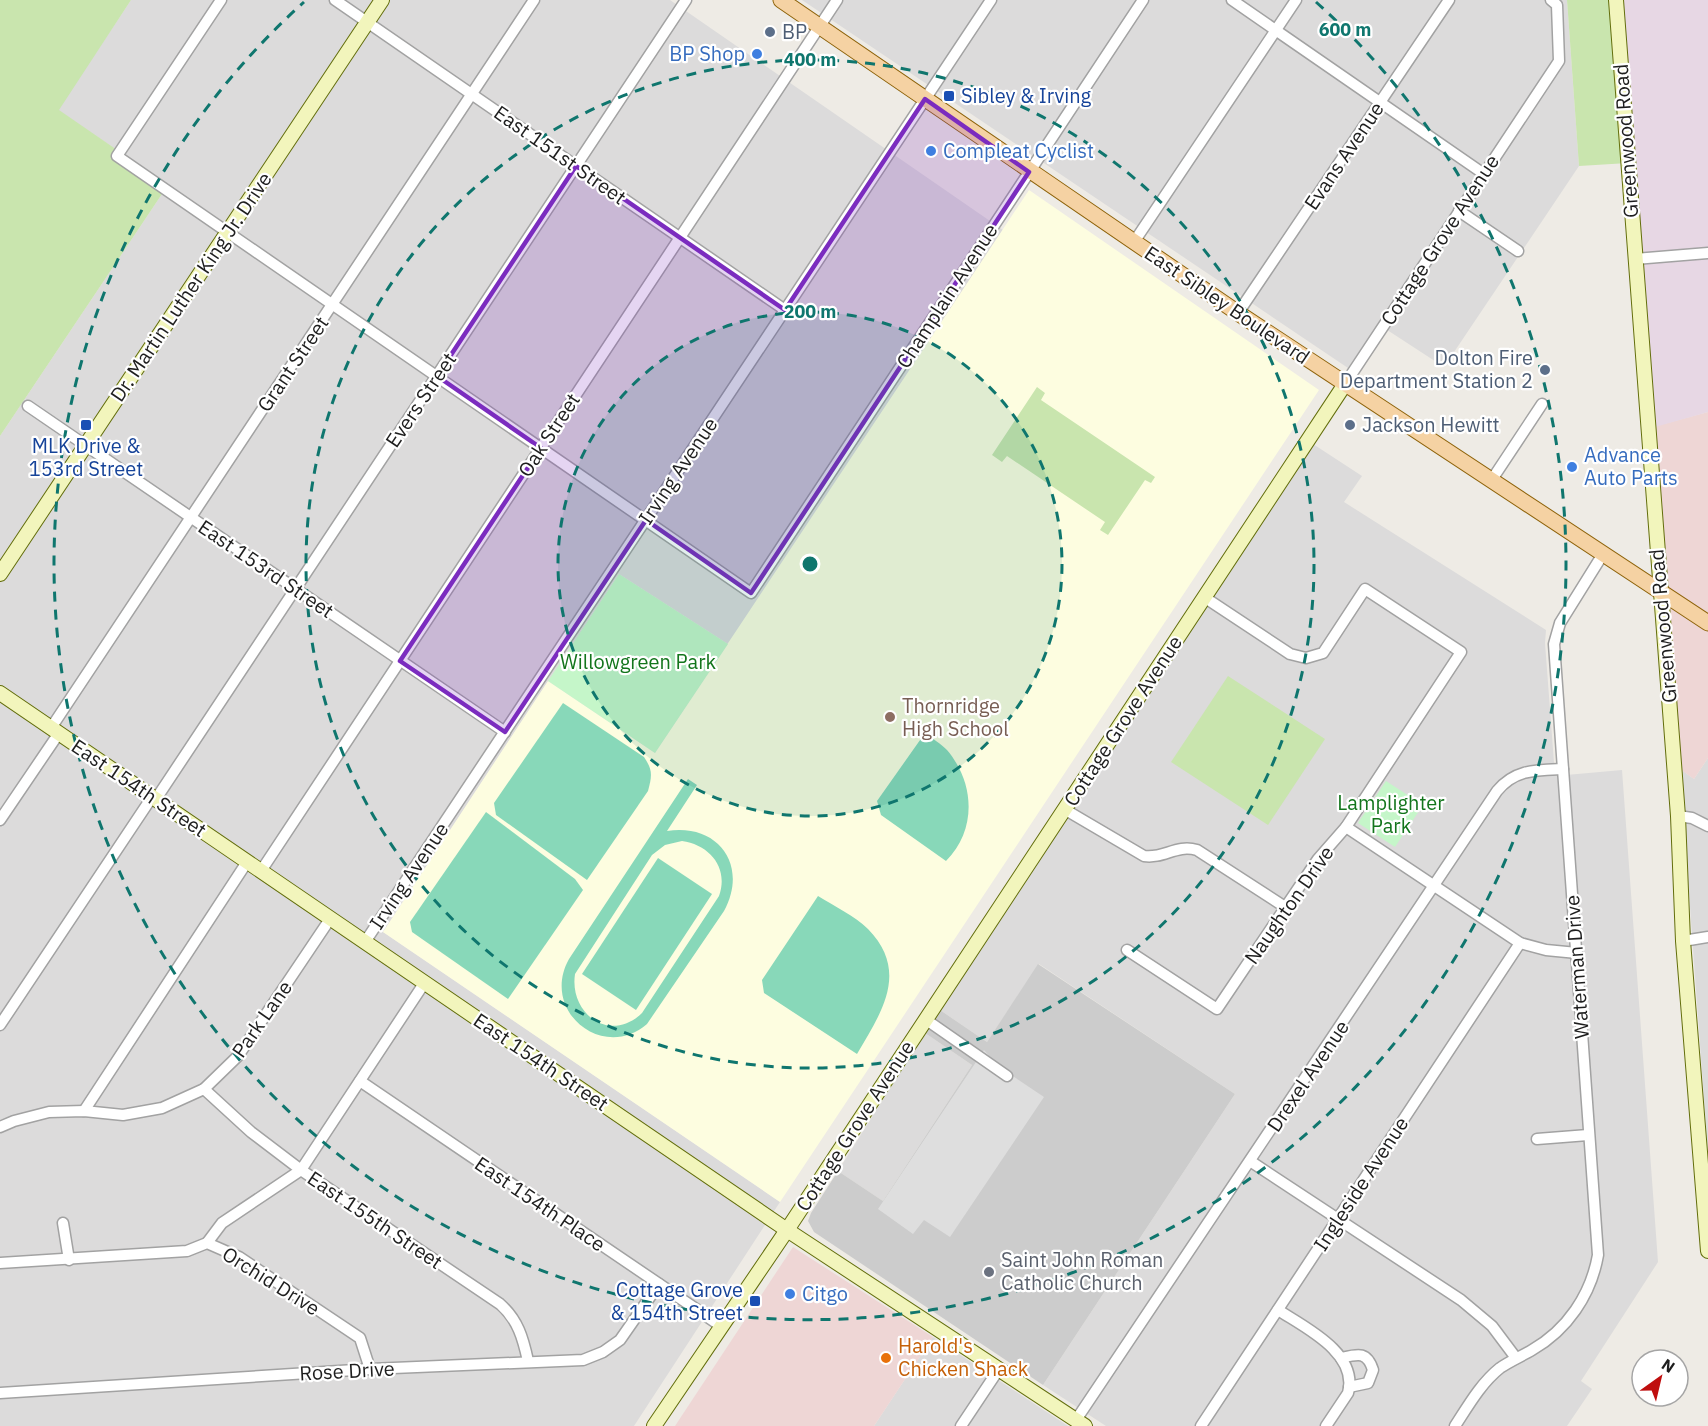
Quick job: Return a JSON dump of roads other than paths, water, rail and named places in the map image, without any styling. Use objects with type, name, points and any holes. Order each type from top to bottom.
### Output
[{"type":"main road","name":"East Sibley Boulevard","points":[[781,0],[1238,313],[1708,623]]},
{"type":"street","points":[[221,0],[117,156],[646,520]]},
{"type":"street","name":"East 151st Street","points":[[335,0],[785,310]]},
{"type":"street","name":"Dr. Martin Luther King Jr. Drive","points":[[0,574],[382,0]]},
{"type":"street","name":"Grant Street","points":[[0,820],[191,517],[534,0]]},
{"type":"street","name":"Evers Street","points":[[0,1025],[296,589],[686,0]]},
{"type":"street","name":"Oak Street","points":[[261,871],[837,0]]},
{"type":"street","name":"Irving Avenue","points":[[365,942],[991,0]]},
{"type":"street","name":"Champlain Avenue","points":[[646,520],[752,593],[1143,0]]},
{"type":"street","points":[[1232,0],[1484,174]]},
{"type":"street","points":[[1134,242],[1296,0]]},
{"type":"street","name":"Evans Avenue","points":[[1238,313],[1449,0]]},
{"type":"street","name":"Greenwood Road","points":[[1616,0],[1678,816],[1683,940],[1703,1121],[1708,1251]]},
{"type":"street","name":"Cottage Grove Avenue","points":[[654,1426],[787,1230],[1559,61],[1554,2]]},
{"type":"street","points":[[1460,211],[1518,251]]},
{"type":"street","points":[[1635,259],[1708,253]]},
{"type":"street","points":[[1491,481],[1542,404]]},
{"type":"street","name":"East 153rd Street","points":[[28,406],[505,732]]},
{"type":"street","name":"Waterman Drive","points":[[1455,1426],[1490,1378],[1516,1358],[1556,1334],[1580,1304],[1595,1272],[1598,1256],[1554,644],[1560,622],[1603,554]]},
{"type":"street","name":"Naughton Drive","points":[[1127,950],[1217,1009],[1318,859],[1346,827],[1461,652],[1365,589],[1323,653],[1306,658],[1290,654],[1204,597]]},
{"type":"street","name":"East 154th Street","points":[[0,693],[787,1230],[1081,1423]]},
{"type":"street","name":"Drexel Avenue","points":[[1081,1423],[1250,1161],[1504,782],[1525,771],[1563,769]]},
{"type":"street","points":[[1064,809],[1144,856],[1153,857],[1178,848],[1188,847],[1197,850],[1285,907]]},
{"type":"street","points":[[1678,816],[1692,818],[1708,826]]},
{"type":"street","points":[[1346,827],[1520,943],[1546,950],[1577,953]]},
{"type":"street","points":[[84,1111],[247,862]]},
{"type":"street","name":"Park Lane","points":[[0,1127],[49,1112],[84,1111],[123,1115],[162,1108],[204,1089],[238,1056],[330,919]]},
{"type":"street","points":[[1683,940],[1708,937]]},
{"type":"street","name":"Ingleside Avenue","points":[[1202,1426],[1520,943]]},
{"type":"street","points":[[207,1243],[222,1222],[301,1170],[425,982]]},
{"type":"street","points":[[925,1019],[1007,1076]]},
{"type":"street","name":"East 154th Place","points":[[360,1081],[721,1326]]},
{"type":"street","name":"East 155th Street","points":[[204,1089],[251,1132],[301,1170],[500,1304],[517,1322],[528,1361]]},
{"type":"street","points":[[1537,1138],[1588,1135]]},
{"type":"street","points":[[1250,1161],[1478,1313],[1506,1342],[1516,1358]]},
{"type":"street","points":[[63,1223],[69,1260]]},
{"type":"street","name":"Orchid Drive","points":[[0,1263],[187,1251],[207,1243],[239,1257],[360,1338],[370,1370]]},
{"type":"street","name":"Rose Drive","points":[[0,1394],[370,1370],[583,1360],[603,1352],[620,1340],[659,1284]]},
{"type":"street","points":[[1278,1310],[1328,1343],[1341,1358],[1347,1373],[1348,1393],[1326,1426]]},
{"type":"street","points":[[1341,1358],[1357,1354],[1366,1357],[1371,1362],[1373,1370],[1368,1383],[1349,1387]]},
{"type":"street","points":[[961,1426],[999,1369]]},
{"type":"place","name":"BP","points":[[770,32]]},
{"type":"place","name":"BP Shop","points":[[757,54]]},
{"type":"place","name":"Sibley & Irving","points":[[949,96]]},
{"type":"place","name":"Compleat Cyclist","points":[[931,151]]},
{"type":"place","name":"Dolton Fire Department Station 2","points":[[1545,370]]},
{"type":"place","name":"MLK Drive & 153rd Street","points":[[86,425]]},
{"type":"place","name":"Jackson Hewitt","points":[[1350,425]]},
{"type":"place","name":"Advance Auto Parts","points":[[1572,467]]},
{"type":"place","name":"Thornridge High School","points":[[890,717]]},
{"type":"place","name":"Saint John Roman Catholic Church","points":[[989,1272]]},
{"type":"place","name":"Citgo","points":[[790,1294]]},
{"type":"place","name":"Cottage Grove & 154th Street","points":[[755,1301]]},
{"type":"place","name":"Harold's Chicken Shack","points":[[886,1358]]},
{"type":"park label","name":"Willowgreen Park","points":[[638,662]]},
{"type":"park label","name":"Lamplighter Park","points":[[1391,814]]}]
